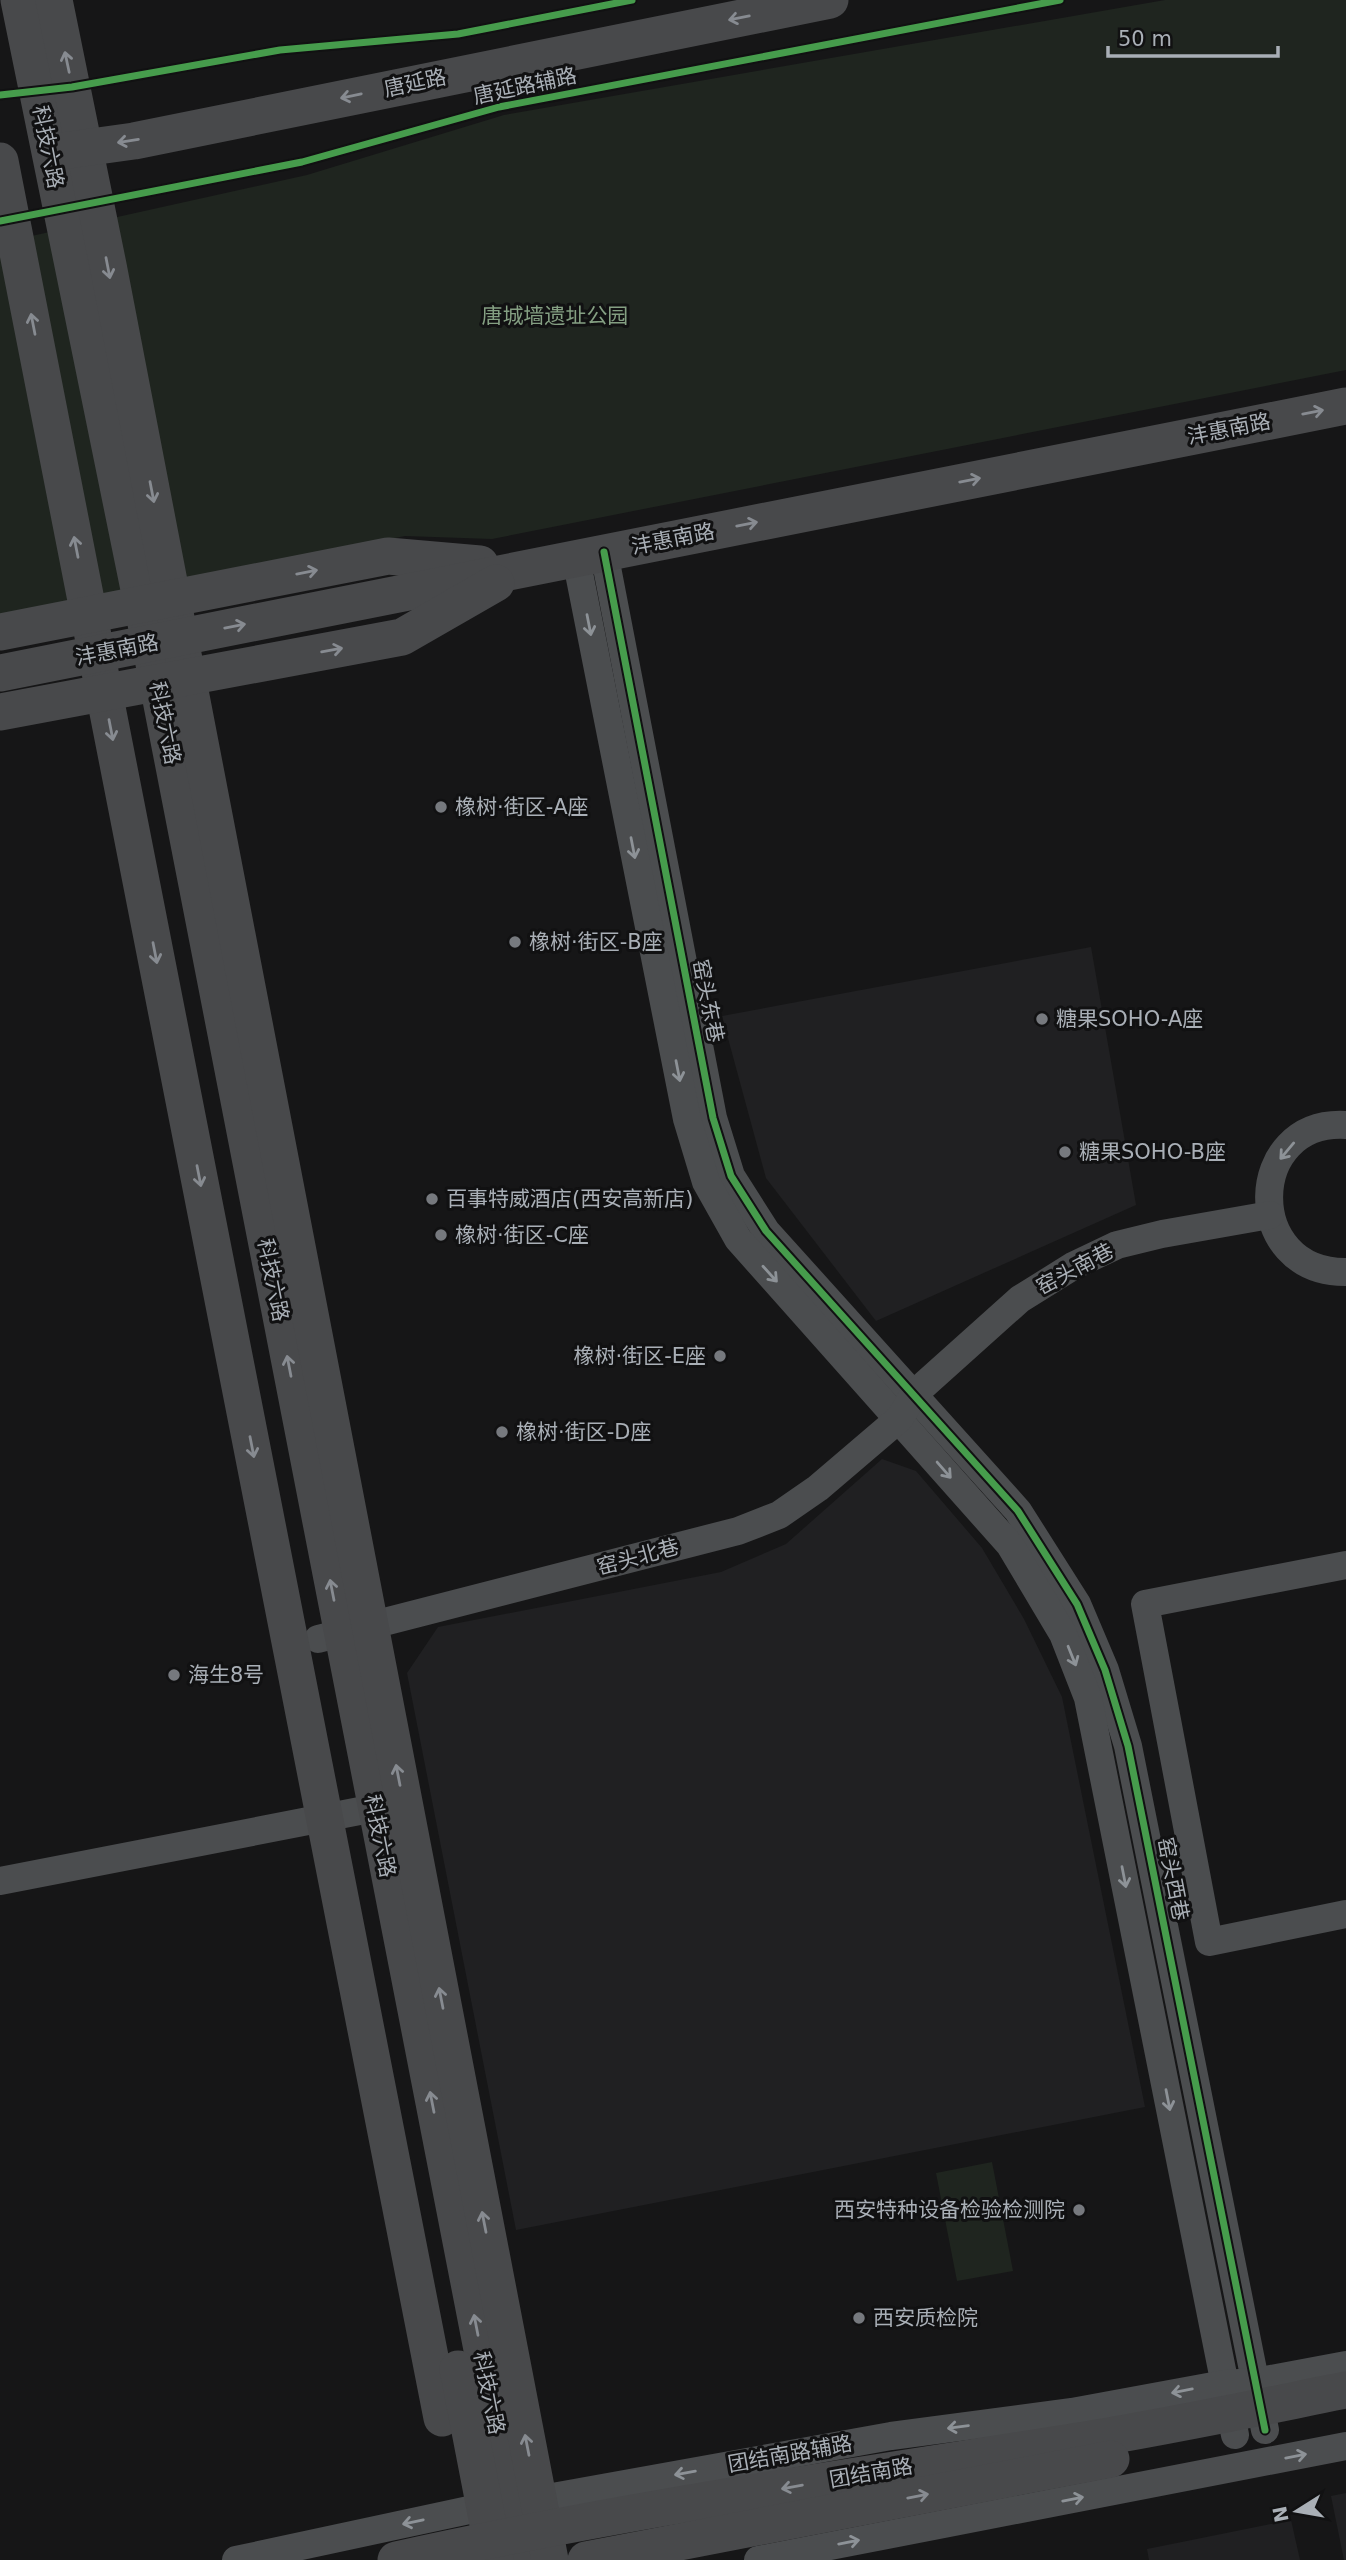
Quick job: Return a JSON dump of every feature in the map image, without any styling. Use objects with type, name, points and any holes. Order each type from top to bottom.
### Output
[{"type":"main road","name":"科技六路","points":[[19,0],[33,156]]},
{"type":"main road","points":[[54,0],[33,156],[138,646],[351,1813],[504,2534]]},
{"type":"main road","name":"唐延路","points":[[33,156],[134,141],[830,0]]},
{"type":"main road","name":"科技六路","points":[[0,15],[130,606],[343,1633],[351,1813],[504,2534]]},
{"type":"main road","points":[[33,156],[95,201],[130,606]]},
{"type":"main road","name":"沣惠南路","points":[[0,673],[1346,406]]},
{"type":"main road","points":[[0,632],[388,556],[523,568]]},
{"type":"main road","points":[[0,712],[402,636],[523,568]]},
{"type":"main road","points":[[343,1633],[504,2534]]},
{"type":"main road","name":"团结南路","points":[[396,2560],[504,2534],[1093,2438],[1346,2390]]},
{"type":"main road","name":"团结南路","points":[[586,2560],[1245,2408],[1346,2414]]},
{"type":"street","name":"窑头东巷","points":[[590,555],[713,1118],[731,1176],[766,1231],[914,1394]]},
{"type":"street","name":"窑头东巷","points":[[590,555],[687,1119],[706,1182],[738,1239],[900,1418]]},
{"type":"street","points":[[1346,1125],[1333,1124],[1308,1131],[1288,1147],[1274,1168],[1268,1193],[1270,1215],[1282,1241],[1300,1259],[1321,1269],[1346,1272]]},
{"type":"street","name":"窑头南巷","points":[[914,1394],[1020,1299],[1073,1266],[1118,1245],[1162,1234],[1270,1215]]},
{"type":"street","name":"窑头北巷","points":[[343,1633],[738,1531],[779,1515],[818,1488],[900,1418],[914,1394]]},
{"type":"street","name":"窑头西巷","points":[[914,1394],[1018,1511],[1077,1604],[1105,1670],[1128,1746],[1245,2408]]},
{"type":"street","points":[[900,1418],[1010,1545],[1063,1634],[1088,1698],[1245,2408],[1346,2365]]},
{"type":"street","points":[[1346,1566],[1144,1604],[1209,1942],[1346,1914]]},
{"type":"street","points":[[0,1881],[351,1813]]},
{"type":"street","points":[[758,2560],[1346,2446]]},
{"type":"street","points":[[236,2560],[504,2534]]},
{"type":"shaded area","points":[[1091,947],[1136,1205],[876,1321],[766,1178],[722,1016]]},
{"type":"shaded area","points":[[882,1459],[916,1471],[982,1548],[1024,1619],[1062,1697],[1145,2107],[516,2230],[407,1673],[438,1627],[721,1572],[786,1544]]},
{"type":"shaded area","points":[[1346,2493],[1346,2560],[1344,2560],[1331,2496]]},
{"type":"shaded area","points":[[1291,2520],[1300,2560],[1149,2560],[1147,2549]]},
{"type":"green space","name":"唐城墙遗址公园","points":[[1165,0],[1346,0],[1346,370],[492,539],[405,536],[0,615],[0,243],[307,175],[504,115]]},
{"type":"green space","points":[[992,2162],[1013,2271],[957,2281],[936,2173]]},
{"type":"cycle path","points":[[0,95],[72,87],[280,50],[458,34],[632,0]]},
{"type":"cycle path","name":"唐延路辅路","points":[[0,221],[302,162],[499,107],[1060,0]]},
{"type":"cycle path","points":[[604,552],[713,1118],[731,1176],[766,1231],[1018,1511],[1077,1604],[1105,1670],[1128,1746],[1265,2430]]},
{"type":"place","name":"橡树·街区-A座","points":[[441,807]]},
{"type":"place","name":"橡树·街区-B座","points":[[515,942]]},
{"type":"place","name":"糖果SOHO-A座","points":[[1042,1019]]},
{"type":"place","name":"糖果SOHO-B座","points":[[1065,1152]]},
{"type":"place","name":"百事特威酒店(西安高新店)","points":[[432,1199]]},
{"type":"place","name":"橡树·街区-C座","points":[[441,1235]]},
{"type":"place","name":"橡树·街区-E座","points":[[720,1356]]},
{"type":"place","name":"橡树·街区-D座","points":[[502,1432]]},
{"type":"place","name":"海生8号","points":[[174,1675]]},
{"type":"place","name":"西安特种设备检验检测院","points":[[1079,2210]]},
{"type":"place","name":"西安质检院","points":[[859,2318]]}]
